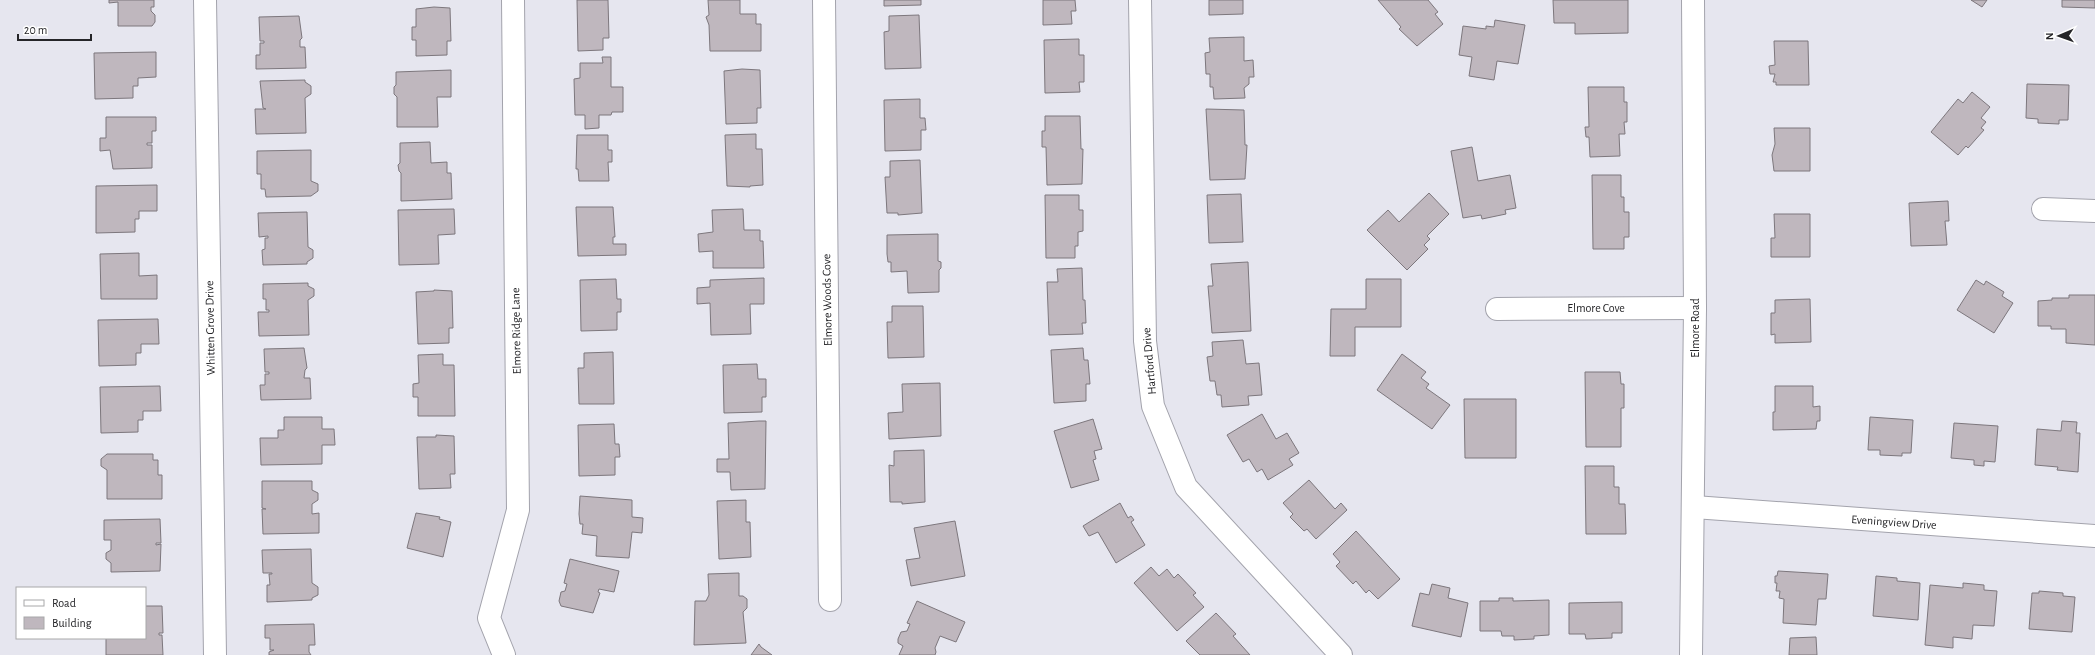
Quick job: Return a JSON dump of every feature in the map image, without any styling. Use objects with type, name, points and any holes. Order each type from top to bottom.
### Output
[{"type":"street","name":"Whitten Grove Drive","points":[[205,0],[214,655]]},
{"type":"street","name":"Elmore Ridge Lane","points":[[504,655],[489,618],[518,510],[513,0]]},
{"type":"street","name":"Elmore Woods Cove","points":[[824,0],[830,600]]},
{"type":"street","name":"Hartford Drive","points":[[1140,0],[1145,341],[1153,406],[1186,487],[1342,655]]},
{"type":"street","name":"Elmore Road","points":[[1691,655],[1694,507],[1695,308],[1693,0]]},
{"type":"street","points":[[2043,209],[2095,211]]},
{"type":"street","name":"Elmore Cove","points":[[1497,308],[1695,308]]},
{"type":"street","name":"Eveningview Drive","points":[[1694,507],[2095,536]]},
{"type":"building","points":[[109,0],[154,0],[154,7],[151,7],[151,11],[155,15],[155,22],[152,26],[118,26],[118,2],[109,3]]},
{"type":"building","points":[[577,0],[608,0],[609,38],[603,38],[603,50],[578,51]]},
{"type":"building","points":[[708,0],[740,0],[740,14],[756,14],[756,24],[761,24],[761,51],[710,51],[709,25],[706,17],[709,15]]},
{"type":"building","points":[[884,0],[921,0],[921,5],[884,6]]},
{"type":"building","points":[[1043,0],[1075,0],[1076,11],[1071,11],[1072,24],[1043,25]]},
{"type":"building","points":[[1209,0],[1243,0],[1243,14],[1209,15]]},
{"type":"building","points":[[1378,0],[1428,0],[1438,12],[1435,14],[1443,24],[1417,46],[1399,29],[1401,27]]},
{"type":"building","points":[[1553,0],[1628,0],[1628,33],[1575,34],[1575,23],[1554,23]]},
{"type":"building","points":[[1971,0],[1987,0],[1982,7]]},
{"type":"building","points":[[2062,0],[2095,0],[2095,8],[2062,7]]},
{"type":"building","points":[[434,7],[450,8],[451,41],[447,41],[447,55],[416,56],[416,40],[412,40],[412,27],[416,27],[416,9]]},
{"type":"building","points":[[919,15],[921,68],[885,69],[884,32],[889,31],[889,16]]},
{"type":"building","points":[[299,16],[302,38],[300,40],[300,47],[305,47],[306,68],[256,69],[256,55],[260,55],[260,43],[264,43],[264,41],[260,41],[259,17]]},
{"type":"building","points":[[1495,20],[1525,25],[1518,64],[1497,61],[1494,80],[1469,76],[1472,57],[1459,55],[1463,26],[1486,29],[1486,26],[1494,27]]},
{"type":"building","points":[[1244,37],[1244,61],[1253,60],[1254,77],[1249,77],[1249,84],[1244,88],[1245,98],[1214,99],[1213,87],[1210,87],[1210,74],[1206,74],[1205,53],[1210,52],[1209,38]]},
{"type":"building","points":[[1079,39],[1079,55],[1084,55],[1084,82],[1079,82],[1080,92],[1045,93],[1044,40]]},
{"type":"building","points":[[1774,41],[1808,41],[1809,85],[1776,85],[1776,82],[1773,82],[1775,74],[1770,74],[1769,66],[1775,65]]},
{"type":"building","points":[[156,52],[156,77],[138,78],[138,86],[133,86],[133,98],[95,99],[94,53]]},
{"type":"building","points":[[602,57],[611,57],[611,87],[623,87],[623,112],[612,112],[611,115],[599,115],[599,128],[585,129],[585,115],[575,115],[574,79],[580,78],[580,63],[603,63]]},
{"type":"building","points":[[742,69],[760,70],[761,108],[757,108],[757,123],[726,124],[724,71]]},
{"type":"building","points":[[451,70],[451,97],[437,97],[438,127],[397,127],[397,97],[394,94],[396,72]]},
{"type":"building","points":[[305,80],[305,82],[311,86],[311,94],[305,98],[306,133],[256,134],[255,109],[266,109],[263,108],[260,81]]},
{"type":"building","points":[[2027,84],[2069,85],[2068,120],[2059,120],[2059,124],[2038,123],[2038,119],[2026,118]]},
{"type":"building","points":[[1588,87],[1624,87],[1624,102],[1627,102],[1627,122],[1624,122],[1625,134],[1619,134],[1620,156],[1590,157],[1589,137],[1586,137],[1585,127],[1589,127]]},
{"type":"building","points":[[1972,92],[1990,107],[1981,118],[1986,122],[1981,128],[1984,130],[1968,148],[1966,146],[1958,155],[1931,132],[1958,99],[1963,103]]},
{"type":"building","points":[[920,99],[920,118],[925,118],[926,130],[921,130],[921,150],[885,151],[884,100]]},
{"type":"building","points":[[1206,109],[1244,110],[1245,145],[1247,145],[1245,179],[1210,180]]},
{"type":"building","points":[[1045,116],[1080,116],[1081,149],[1083,149],[1082,184],[1047,185],[1046,147],[1042,147],[1042,131],[1045,131]]},
{"type":"building","points":[[106,117],[156,117],[156,131],[152,131],[152,143],[147,143],[147,145],[152,145],[152,168],[113,169],[110,150],[100,151],[100,138],[106,138]]},
{"type":"building","points":[[1774,128],[1810,128],[1810,171],[1774,171],[1772,155],[1775,144]]},
{"type":"building","points":[[756,134],[756,149],[762,149],[763,185],[750,187],[727,186],[725,135]]},
{"type":"building","points":[[577,135],[608,135],[608,150],[612,150],[612,162],[608,162],[609,181],[579,181],[578,169],[576,169]]},
{"type":"building","points":[[430,142],[431,163],[447,162],[447,173],[451,173],[452,199],[401,201],[401,173],[398,165],[400,163],[400,143]]},
{"type":"building","points":[[1472,147],[1478,181],[1510,175],[1516,208],[1505,210],[1506,214],[1482,219],[1481,215],[1463,218],[1451,151]]},
{"type":"building","points":[[311,150],[311,181],[318,184],[318,191],[311,196],[266,197],[265,189],[261,189],[261,174],[257,174],[257,151]]},
{"type":"building","points":[[920,160],[922,213],[898,215],[898,213],[887,213],[885,177],[890,177],[890,161]]},
{"type":"building","points":[[1592,175],[1621,175],[1621,197],[1624,197],[1624,212],[1629,212],[1629,237],[1624,237],[1624,249],[1593,249]]},
{"type":"building","points":[[157,185],[157,211],[139,211],[139,219],[135,219],[135,232],[96,233],[96,186]]},
{"type":"building","points":[[1429,193],[1449,214],[1427,236],[1430,239],[1424,245],[1428,249],[1407,270],[1367,230],[1388,210],[1399,222]]},
{"type":"building","points":[[1241,194],[1243,242],[1209,243],[1207,195]]},
{"type":"building","points":[[1045,195],[1079,195],[1079,210],[1083,210],[1083,231],[1078,232],[1078,246],[1075,246],[1075,258],[1046,258]]},
{"type":"building","points":[[1948,201],[1949,221],[1945,221],[1947,245],[1911,246],[1909,203]]},
{"type":"building","points":[[576,207],[613,207],[615,237],[613,237],[613,244],[626,244],[626,255],[578,256]]},
{"type":"building","points":[[454,209],[455,234],[438,235],[439,264],[399,265],[398,210]]},
{"type":"building","points":[[743,209],[744,230],[760,230],[760,241],[763,241],[764,268],[713,268],[713,251],[699,252],[698,234],[713,232],[712,210]]},
{"type":"building","points":[[307,212],[308,247],[313,250],[313,258],[307,262],[307,264],[263,265],[262,250],[265,249],[265,238],[268,238],[268,236],[259,237],[258,213]]},
{"type":"building","points":[[1774,214],[1810,214],[1810,257],[1771,257],[1771,238],[1775,238]]},
{"type":"building","points":[[938,234],[938,261],[941,262],[941,268],[939,270],[939,292],[908,293],[907,271],[891,272],[891,262],[888,262],[887,254],[887,235]]},
{"type":"building","points":[[139,253],[139,276],[157,275],[157,299],[101,299],[100,254]]},
{"type":"building","points":[[1248,262],[1251,331],[1212,333],[1208,286],[1213,286],[1211,264]]},
{"type":"building","points":[[1082,268],[1083,300],[1085,300],[1086,323],[1082,323],[1083,334],[1049,335],[1047,282],[1058,282],[1057,269]]},
{"type":"building","points":[[764,278],[764,304],[750,304],[751,334],[711,335],[710,303],[697,304],[697,288],[710,287],[710,280]]},
{"type":"building","points":[[616,279],[617,299],[621,299],[621,312],[617,312],[617,330],[581,331],[580,280]]},
{"type":"building","points":[[1366,279],[1401,279],[1401,327],[1355,327],[1355,356],[1330,356],[1331,309],[1366,309]]},
{"type":"building","points":[[1976,280],[1984,285],[1986,281],[2004,292],[2002,296],[2013,303],[1994,333],[1957,310]]},
{"type":"building","points":[[308,283],[308,286],[314,289],[314,296],[308,300],[309,335],[259,336],[258,312],[269,312],[269,310],[266,310],[266,299],[263,299],[263,284]]},
{"type":"building","points":[[434,290],[452,291],[453,328],[449,328],[449,343],[418,344],[416,292]]},
{"type":"building","points":[[2069,295],[2095,295],[2095,345],[2066,343],[2066,329],[2051,329],[2051,326],[2038,326],[2038,301],[2052,300],[2052,298],[2069,298]]},
{"type":"building","points":[[1810,299],[1811,342],[1775,343],[1775,334],[1771,335],[1771,313],[1775,313],[1775,300]]},
{"type":"building","points":[[892,306],[923,306],[924,357],[888,358],[887,322],[892,322]]},
{"type":"building","points":[[158,319],[159,344],[141,344],[141,353],[136,353],[136,365],[99,366],[98,320]]},
{"type":"building","points":[[1243,340],[1246,364],[1259,363],[1262,395],[1248,396],[1249,405],[1222,407],[1221,395],[1217,395],[1215,381],[1210,381],[1207,357],[1213,356],[1212,342]]},
{"type":"building","points":[[304,348],[307,368],[305,370],[304,378],[310,378],[311,399],[261,400],[260,385],[265,385],[265,374],[269,374],[269,372],[265,372],[264,349]]},
{"type":"building","points":[[1083,348],[1084,360],[1088,360],[1090,384],[1086,384],[1086,401],[1054,403],[1051,350]]},
{"type":"building","points":[[613,352],[614,404],[579,404],[578,368],[584,368],[584,353]]},
{"type":"building","points":[[443,354],[443,365],[454,365],[455,416],[418,416],[418,397],[413,397],[413,384],[419,383],[418,355]]},
{"type":"building","points":[[1402,354],[1426,372],[1421,378],[1429,384],[1426,388],[1450,405],[1432,429],[1377,390]]},
{"type":"building","points":[[757,364],[758,379],[766,379],[766,397],[762,397],[762,412],[724,413],[723,365]]},
{"type":"building","points":[[1585,372],[1620,372],[1621,384],[1624,384],[1624,408],[1621,408],[1621,447],[1586,447]]},
{"type":"building","points":[[940,383],[941,436],[889,439],[888,413],[903,412],[902,384]]},
{"type":"building","points":[[160,386],[161,411],[143,411],[143,420],[138,420],[138,432],[101,433],[100,387]]},
{"type":"building","points":[[1775,386],[1813,386],[1813,407],[1820,406],[1820,421],[1817,421],[1816,429],[1773,430]]},
{"type":"building","points":[[1464,399],[1516,399],[1516,458],[1465,458]]},
{"type":"building","points":[[1262,414],[1276,439],[1287,433],[1299,453],[1289,459],[1293,465],[1268,480],[1262,469],[1257,472],[1249,459],[1243,462],[1227,435]]},
{"type":"building","points":[[284,417],[322,417],[322,429],[334,429],[335,445],[322,445],[322,464],[261,465],[260,438],[278,438],[278,430],[284,430]]},
{"type":"building","points":[[1870,417],[1913,420],[1911,453],[1902,453],[1902,456],[1880,455],[1880,450],[1868,450]]},
{"type":"building","points":[[1093,419],[1102,449],[1094,451],[1096,459],[1093,460],[1099,480],[1071,488],[1054,431]]},
{"type":"building","points":[[766,421],[765,489],[731,490],[730,472],[717,472],[717,459],[729,459],[728,423]]},
{"type":"building","points":[[2062,421],[2077,422],[2076,433],[2080,433],[2078,472],[2057,470],[2058,467],[2035,465],[2037,429],[2061,431]]},
{"type":"building","points":[[1954,423],[1998,426],[1995,462],[1984,461],[1984,466],[1974,465],[1974,460],[1951,458]]},
{"type":"building","points":[[614,424],[615,444],[619,444],[620,457],[615,457],[615,475],[579,476],[578,425]]},
{"type":"building","points":[[436,435],[454,436],[455,474],[450,474],[451,488],[419,489],[417,437],[436,437]]},
{"type":"building","points":[[924,450],[925,502],[902,504],[902,502],[890,502],[889,465],[894,466],[894,451]]},
{"type":"building","points":[[107,454],[153,454],[153,460],[158,460],[158,475],[162,475],[162,499],[107,499],[107,470],[101,466],[101,459]]},
{"type":"building","points":[[1585,466],[1614,466],[1614,487],[1619,487],[1619,504],[1625,504],[1626,534],[1586,534]]},
{"type":"building","points":[[1309,480],[1335,509],[1341,503],[1347,510],[1316,539],[1307,529],[1304,531],[1290,517],[1293,514],[1283,503]]},
{"type":"building","points":[[262,481],[312,481],[312,490],[318,493],[318,500],[312,504],[312,514],[319,513],[319,533],[263,534],[262,509],[266,509],[262,508]]},
{"type":"building","points":[[580,496],[632,500],[632,517],[643,518],[642,533],[632,532],[629,558],[596,556],[597,536],[582,534],[583,524],[580,524],[579,514]]},
{"type":"building","points":[[746,500],[746,522],[750,522],[751,557],[719,559],[717,501]]},
{"type":"building","points":[[1120,503],[1128,518],[1131,516],[1134,520],[1131,522],[1145,545],[1116,563],[1098,532],[1089,536],[1083,526]]},
{"type":"building","points":[[416,513],[440,517],[439,519],[451,522],[443,557],[407,548]]},
{"type":"building","points":[[160,519],[161,543],[156,543],[156,545],[161,544],[160,571],[111,572],[111,563],[106,559],[106,553],[111,550],[111,540],[104,540],[104,520]]},
{"type":"building","points":[[955,521],[965,576],[911,586],[906,560],[920,558],[914,528]]},
{"type":"building","points":[[1356,531],[1400,579],[1378,599],[1369,590],[1366,593],[1356,581],[1353,584],[1336,566],[1340,562],[1333,554]]},
{"type":"building","points":[[311,549],[312,583],[318,587],[318,595],[312,598],[312,600],[267,602],[267,585],[270,585],[269,574],[272,573],[263,573],[262,550]]},
{"type":"building","points":[[570,559],[619,571],[614,592],[599,589],[598,592],[600,593],[593,613],[561,606],[559,601],[561,592],[565,591],[567,584],[564,583]]},
{"type":"building","points":[[1151,567],[1159,576],[1167,569],[1174,578],[1178,574],[1196,593],[1193,595],[1204,607],[1177,631],[1134,583]]},
{"type":"building","points":[[1778,571],[1828,574],[1826,599],[1818,599],[1816,625],[1783,623],[1784,599],[1779,598],[1780,591],[1776,591],[1777,583],[1775,583],[1775,576],[1777,576]]},
{"type":"building","points":[[739,573],[739,596],[743,596],[747,599],[747,608],[743,612],[746,643],[694,645],[695,601],[706,601],[709,595],[708,574]]},
{"type":"building","points":[[1876,576],[1897,578],[1897,581],[1920,583],[1918,620],[1873,616]]},
{"type":"building","points":[[1963,583],[1984,585],[1984,590],[1997,591],[1994,626],[1973,625],[1972,639],[1953,637],[1953,648],[1925,645],[1930,585],[1963,588]]},
{"type":"building","points":[[1432,584],[1450,588],[1448,598],[1468,603],[1461,637],[1412,626],[1420,593],[1429,595]]},
{"type":"building","points":[[2039,591],[2063,593],[2063,596],[2075,597],[2072,632],[2029,629],[2032,593],[2039,593]]},
{"type":"building","points":[[1499,598],[1513,598],[1513,601],[1549,600],[1549,635],[1534,636],[1534,639],[1514,640],[1514,636],[1502,636],[1501,631],[1480,631],[1480,601],[1499,601]]},
{"type":"building","points":[[917,601],[965,622],[956,642],[940,636],[935,648],[935,655],[899,655],[903,646],[898,643],[898,639],[901,632],[907,631],[910,624],[907,623]]},
{"type":"building","points":[[1622,602],[1622,633],[1612,633],[1612,638],[1586,639],[1585,634],[1569,634],[1569,603]]},
{"type":"building","points":[[146,606],[162,606],[163,633],[159,633],[159,635],[162,635],[163,655],[106,655],[106,639],[146,639]]},
{"type":"building","points":[[1216,613],[1236,634],[1233,636],[1250,655],[1200,655],[1186,641]]},
{"type":"building","points":[[314,624],[315,645],[309,645],[309,652],[311,655],[269,655],[269,652],[274,650],[270,650],[270,638],[265,638],[265,625]]},
{"type":"building","points":[[1816,637],[1817,655],[1789,655],[1790,638]]},
{"type":"building","points":[[759,644],[761,647],[772,655],[751,655]]}]
